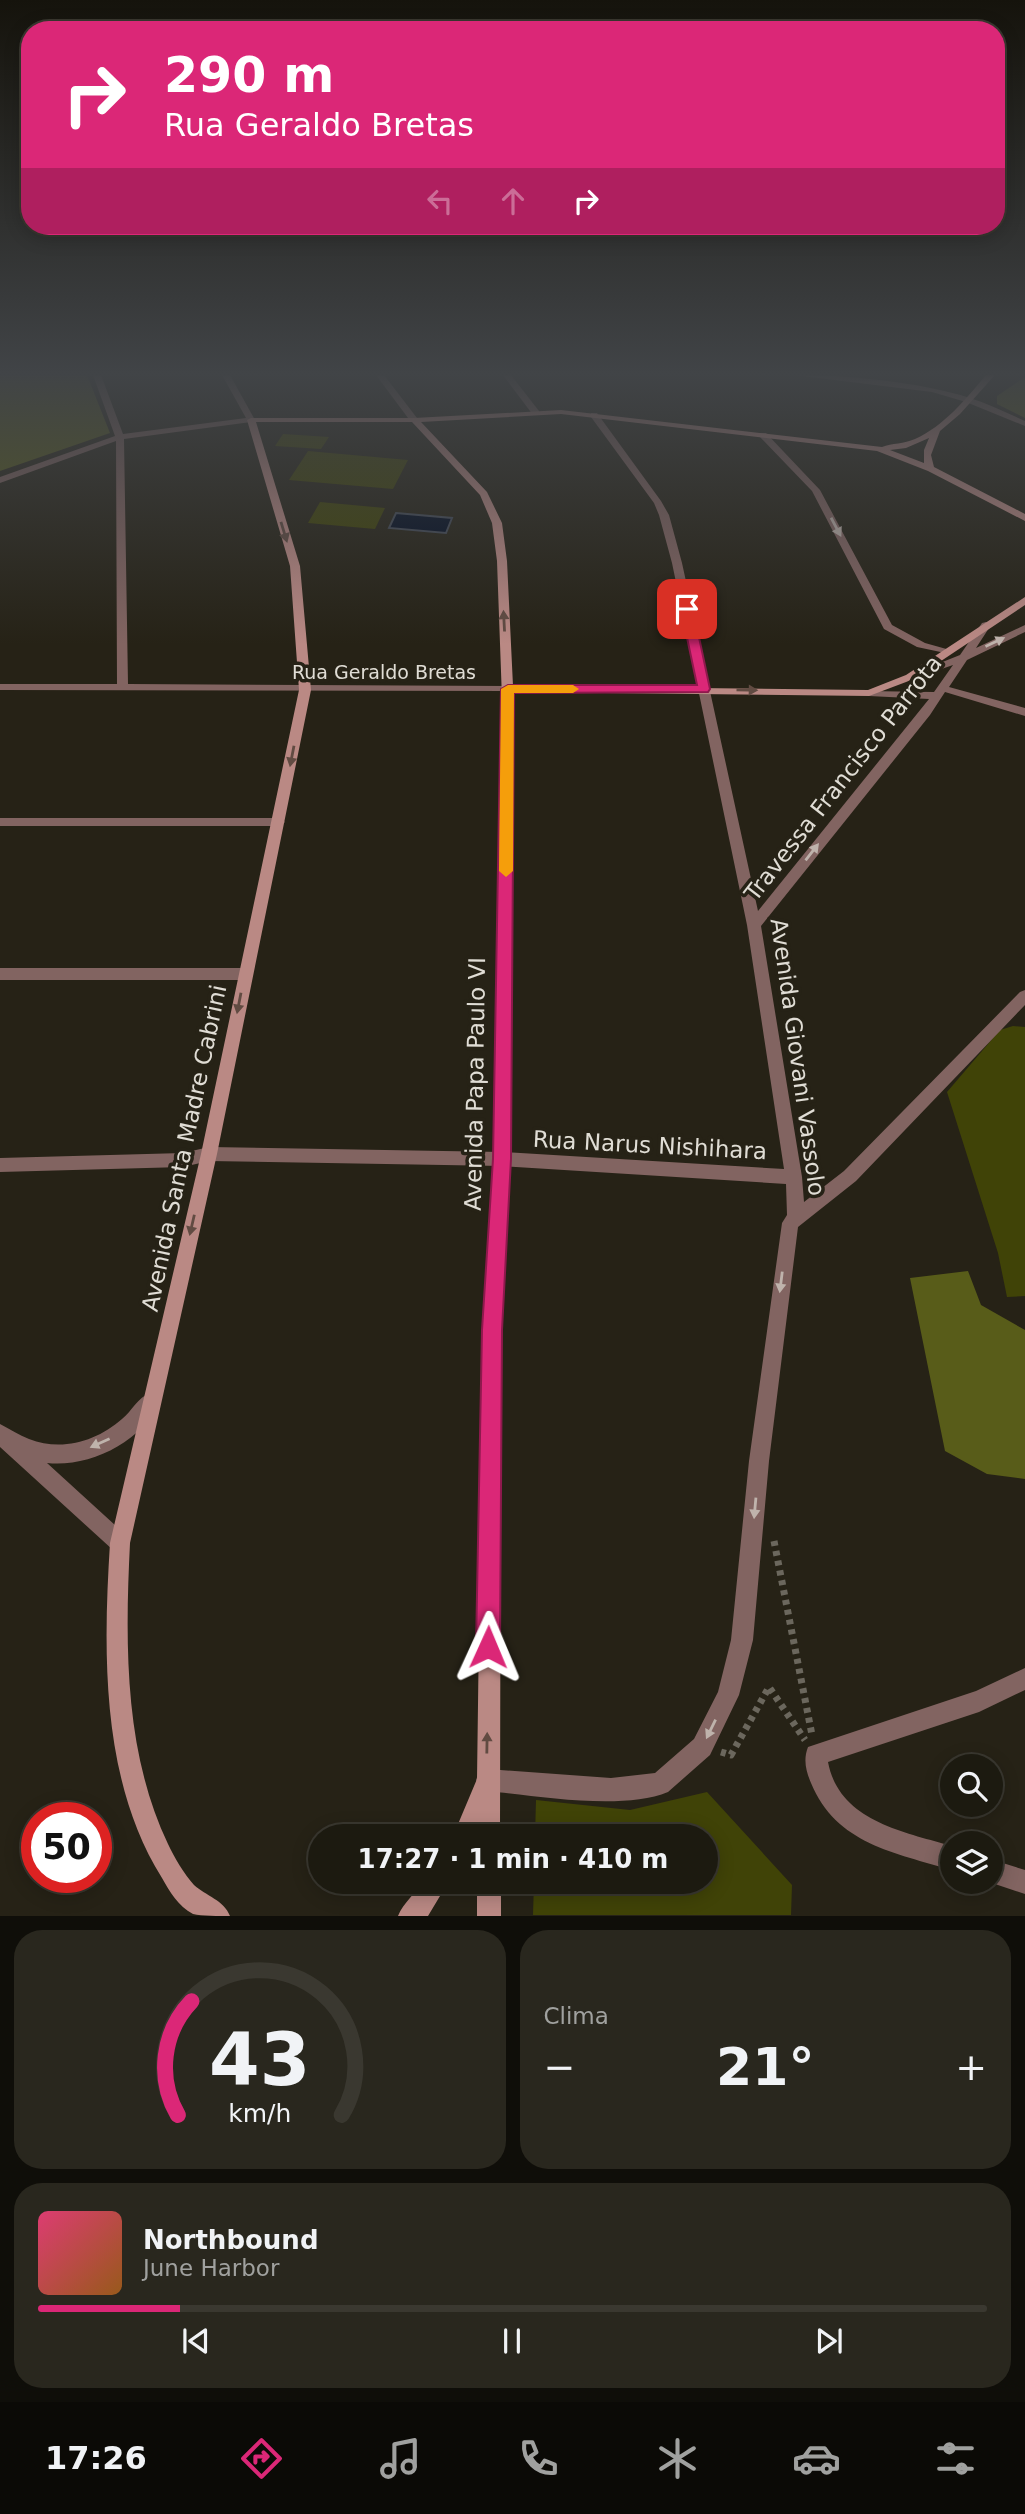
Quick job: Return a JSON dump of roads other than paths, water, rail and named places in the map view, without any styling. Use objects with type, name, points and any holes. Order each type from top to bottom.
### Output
[{"type":"main road","name":"Avenida Santa Madre Cabrini","points":[[218,1916],[185,1892],[160,1853],[144,1813],[131,1763],[117,1670],[116,1595],[120,1543],[209,1154],[305,690],[295,566],[264,464]]},
{"type":"main road","name":"Avenida Papa Paulo VI","points":[[457,464],[484,494],[498,523],[508,689],[502,1159],[492,1330],[488,1824]]},
{"type":"main road","points":[[921,464],[1025,518]]},
{"type":"main road","points":[[928,464],[931,468]]},
{"type":"main road","points":[[869,693],[910,677],[1025,600]]},
{"type":"main road","name":"Rua Geraldo Bretas","points":[[508,689],[704,689],[869,693]]},
{"type":"main road","points":[[470,1824],[486,1780]]},
{"type":"main road","points":[[410,1916],[429,1894]]},
{"type":"main road","points":[[489,1894],[489,1916]]},
{"type":"street","points":[[0,480],[43,464]]},
{"type":"street","points":[[120,464],[123,688]]},
{"type":"street","name":"Avenida Giovani Vassolo","points":[[486,1780],[611,1790],[660,1784],[702,1747],[728,1695],[742,1640],[759,1461],[786,1244],[790,1223],[796,1217],[794,1177],[754,925],[704,689],[664,515],[629,464]]},
{"type":"street","points":[[791,464],[816,491],[888,627],[920,645],[946,652]]},
{"type":"street","name":"Travessa Francisco Parrota","points":[[754,925],[939,692],[986,625]]},
{"type":"street","points":[[910,677],[965,657],[1025,628]]},
{"type":"street","name":"Rua Geraldo Bretas","points":[[0,687],[508,689]]},
{"type":"street","name":"Rua Geraldo Bretas","points":[[869,693],[939,692],[1025,712]]},
{"type":"street","points":[[0,822],[279,822]]},
{"type":"street","points":[[0,974],[245,974]]},
{"type":"street","points":[[796,1217],[850,1176],[1025,996]]},
{"type":"street","name":"Rua Narus Nishihara","points":[[0,1165],[183,1160],[209,1154],[502,1159],[794,1177]]},
{"type":"street","points":[[4,1437],[44,1453],[74,1454],[114,1437],[133,1424],[152,1401]]},
{"type":"street","points":[[4,1437],[120,1543]]},
{"type":"street","points":[[940,1854],[858,1826],[836,1804],[824,1786],[816,1766],[816,1755],[979,1701],[1025,1679]]},
{"type":"street","points":[[1003,1875],[1025,1882]]},
{"type":"water","points":[[396,513],[452,518],[446,533],[389,528]]}]
